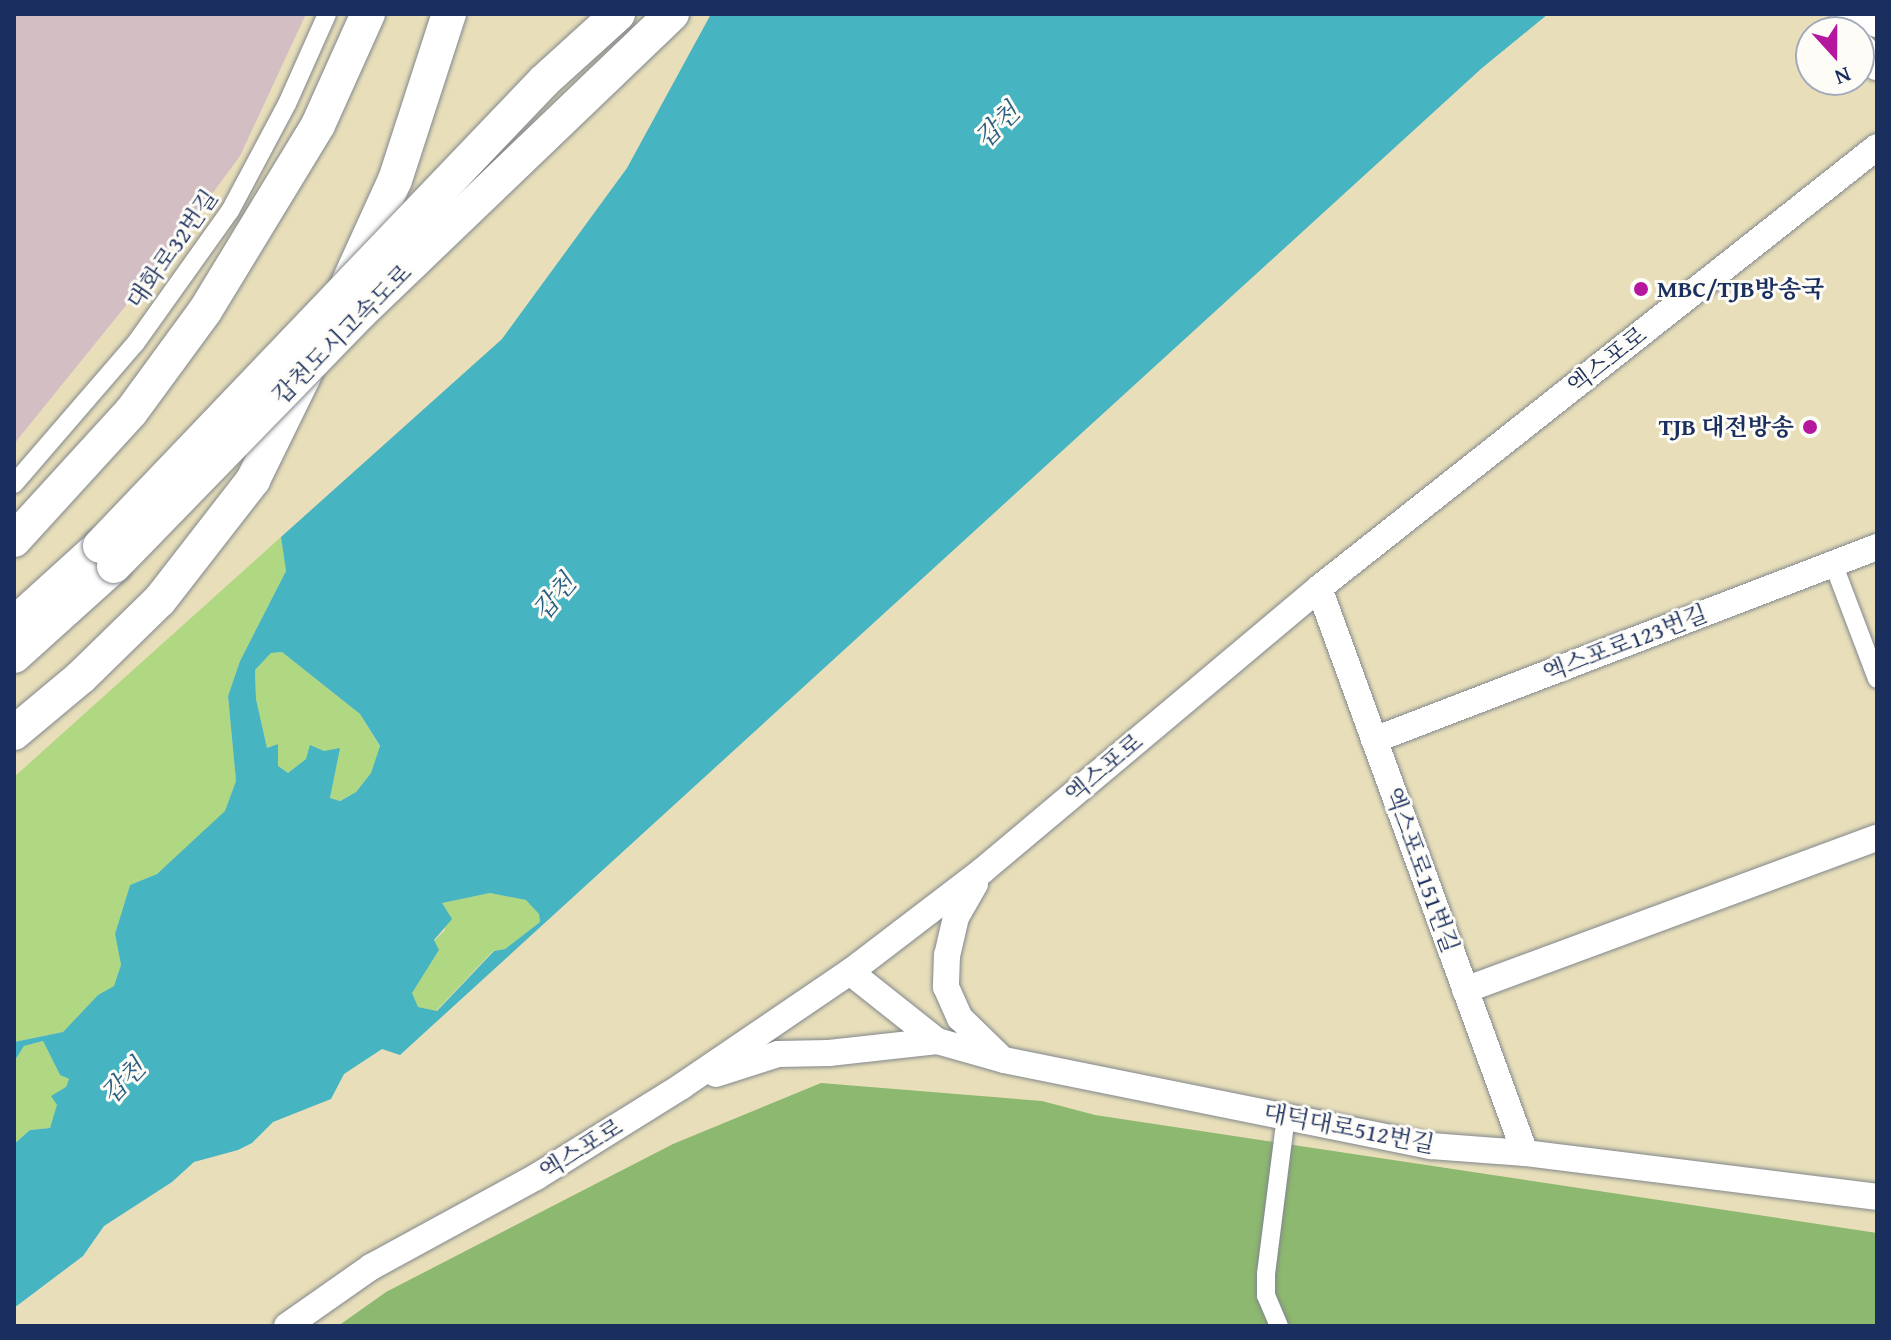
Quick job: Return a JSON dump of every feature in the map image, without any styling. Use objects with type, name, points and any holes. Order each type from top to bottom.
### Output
[{"type":"highway","points":[[14,540],[131,412],[205,311],[318,125],[368,14]]},
{"type":"highway","points":[[14,733],[81,677],[160,600],[253,480],[395,180],[449,14]]},
{"type":"highway","name":"갑천도시고속도로","points":[[14,656],[544,81],[618,14]]},
{"type":"highway","name":"갑천도시고속도로","points":[[14,624],[107,556],[672,14]]},
{"type":"main road","points":[[1874,14],[1877,22]]},
{"type":"street","name":"대화로32번길","points":[[14,484],[135,344],[230,211],[287,104],[327,14]]},
{"type":"street","name":"엑스포로","points":[[287,1326],[371,1267],[536,1177],[682,1086],[850,972],[982,871],[1319,588],[1877,147]]},
{"type":"street","name":"엑스포로123번길","points":[[1374,740],[1877,547]]},
{"type":"street","points":[[1833,563],[1877,679]]},
{"type":"street","name":"엑스포로151번길","points":[[1319,588],[1525,1153]]},
{"type":"street","points":[[1465,990],[1877,838]]},
{"type":"street","points":[[982,871],[956,917],[947,955],[946,987],[960,1018],[1004,1060]]},
{"type":"street","name":"대덕대로512번길","points":[[850,972],[937,1041],[1004,1060],[1431,1146],[1525,1153],[1877,1197]]},
{"type":"street","points":[[682,1086],[778,1054],[829,1053],[937,1041]]},
{"type":"street","points":[[1279,1326],[1266,1296],[1266,1274],[1286,1115]]},
{"type":"shaded area","points":[[14,14],[306,14],[240,156],[170,251],[14,444]]},
{"type":"green space","points":[[281,537],[286,571],[240,661],[228,696],[236,781],[225,812],[157,874],[130,885],[115,934],[121,965],[115,986],[98,995],[63,1032],[14,1042],[14,777]]},
{"type":"green space","points":[[282,652],[360,714],[380,747],[371,773],[356,792],[339,801],[330,798],[339,749],[306,759],[288,773],[278,767],[278,744],[267,749],[256,699],[255,670],[271,653]]},
{"type":"green space","points":[[490,893],[527,900],[539,914],[540,922],[505,949],[493,951],[436,1011],[418,1007],[411,994],[439,950],[434,941],[445,930],[441,903]]},
{"type":"green space","points":[[43,1041],[60,1075],[69,1079],[50,1128],[30,1130],[14,1144],[14,1062],[24,1046]]},
{"type":"green space","points":[[821,1083],[1042,1101],[1095,1115],[1877,1233],[1877,1326],[338,1326],[386,1292],[673,1144]]},
{"type":"water","name":"갑천","points":[[711,14],[1548,14],[1482,68],[400,1055],[382,1049],[344,1074],[331,1099],[273,1122],[252,1143],[238,1150],[194,1162],[172,1182],[104,1226],[83,1256],[14,1308],[14,1144],[30,1130],[50,1128],[57,1105],[51,1096],[66,1087],[69,1079],[60,1075],[43,1041],[24,1046],[14,1062],[14,1042],[63,1032],[98,995],[114,986],[121,965],[115,934],[130,885],[157,874],[225,811],[236,781],[228,696],[240,661],[286,571],[281,537],[502,339],[627,168]],"holes":[[[282,652],[360,714],[380,746],[371,773],[356,792],[340,801],[330,798],[340,748],[324,751],[310,745],[306,759],[288,773],[278,766],[278,744],[267,748],[256,699],[255,670],[271,653]],[[490,893],[526,900],[539,914],[540,922],[505,949],[494,951],[437,1011],[418,1007],[412,993],[439,950],[434,940],[452,919],[442,903]]]},
{"type":"place","name":"MBC/TJB방송국","points":[[1641,289]]},
{"type":"place","name":"TJB 대전방송","points":[[1810,427]]}]
